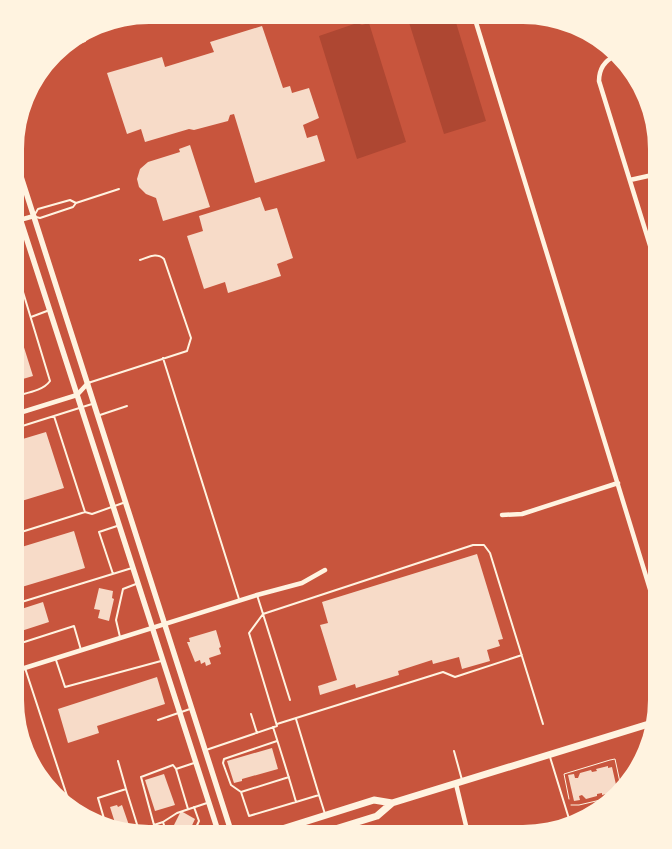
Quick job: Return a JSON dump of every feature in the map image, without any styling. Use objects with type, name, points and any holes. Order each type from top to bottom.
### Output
[{"type":"main road","points":[[24,185],[229,825]]},
{"type":"main road","points":[[24,237],[50,310],[215,825]]},
{"type":"main road","points":[[347,825],[377,816],[392,803],[646,725]]},
{"type":"main road","points":[[294,825],[374,800],[392,803]]},
{"type":"street","points":[[476,24],[648,582]]},
{"type":"street","points":[[610,59],[599,72],[599,80],[648,239]]},
{"type":"street","points":[[630,180],[648,176]]},
{"type":"street","points":[[24,218],[34,216]]},
{"type":"street","points":[[24,412],[77,395],[88,383]]},
{"type":"street","points":[[502,515],[522,514],[618,483]]},
{"type":"street","points":[[25,668],[257,595],[302,583],[325,570]]},
{"type":"street","points":[[459,782],[466,825]]},
{"type":"lane","points":[[76,203],[70,200],[38,209],[34,216],[40,218],[73,207],[76,203],[119,189]]},
{"type":"lane","points":[[88,383],[188,351],[191,338],[164,259],[162,256],[155,255],[140,260]]},
{"type":"lane","points":[[24,295],[50,381],[42,388],[24,394]]},
{"type":"lane","points":[[31,317],[50,310]]},
{"type":"lane","points":[[163,358],[240,601]]},
{"type":"lane","points":[[24,425],[94,404]]},
{"type":"lane","points":[[98,415],[127,406]]},
{"type":"lane","points":[[54,416],[85,512]]},
{"type":"lane","points":[[24,531],[85,512],[92,514],[126,502]]},
{"type":"lane","points":[[113,574],[99,532],[119,525]]},
{"type":"lane","points":[[277,724],[249,633],[263,614],[473,545],[484,545],[490,553],[543,724]]},
{"type":"lane","points":[[24,601],[133,567]]},
{"type":"lane","points":[[120,638],[116,620],[123,589],[138,584]]},
{"type":"lane","points":[[257,595],[290,700]]},
{"type":"lane","points":[[24,642],[74,626],[81,650]]},
{"type":"lane","points":[[206,750],[295,718],[443,672],[455,677],[522,655]]},
{"type":"lane","points":[[56,658],[65,687],[163,660]]},
{"type":"lane","points":[[25,668],[66,794]]},
{"type":"lane","points":[[158,720],[192,708]]},
{"type":"lane","points":[[251,714],[257,732]]},
{"type":"lane","points":[[295,718],[325,815]]},
{"type":"lane","points":[[273,727],[296,802]]},
{"type":"lane","points":[[277,741],[224,760],[231,785],[241,792],[249,816],[318,795]]},
{"type":"lane","points":[[454,751],[459,782]]},
{"type":"lane","points":[[550,755],[568,817]]},
{"type":"lane","points":[[118,761],[137,825]]},
{"type":"lane","points":[[176,769],[196,762]]},
{"type":"lane","points":[[188,809],[176,769],[173,766],[141,777],[154,825],[164,822],[177,813],[208,803]]},
{"type":"lane","points":[[241,792],[289,777]]},
{"type":"lane","points":[[103,817],[98,798],[126,789]]},
{"type":"lane","points":[[194,808],[199,821],[197,825]]},
{"type":"path","points":[[597,801],[570,805],[564,774],[615,759],[619,780]]},
{"type":"shaded area","points":[[354,24],[369,24],[406,142],[357,159],[319,36]]},
{"type":"shaded area","points":[[410,24],[456,24],[486,121],[444,134]]},
{"type":"building","points":[[262,26],[283,88],[290,86],[292,93],[309,88],[319,118],[303,125],[307,138],[317,135],[325,161],[255,183],[234,114],[230,115],[228,121],[194,130],[189,129],[145,142],[141,129],[127,134],[107,73],[162,57],[165,67],[214,52],[210,42]]},
{"type":"building","points":[[190,145],[210,207],[163,221],[156,198],[146,194],[139,187],[137,179],[140,169],[148,162],[180,152],[179,149]]},
{"type":"building","points":[[260,197],[265,211],[277,208],[293,258],[277,264],[281,276],[228,293],[225,282],[204,289],[187,236],[203,231],[199,216]]},
{"type":"building","points":[[24,347],[33,376],[24,379]]},
{"type":"building","points":[[46,432],[64,488],[24,500],[24,439]]},
{"type":"building","points":[[74,531],[85,568],[24,586],[24,546]]},
{"type":"building","points":[[477,554],[503,639],[498,640],[500,646],[487,650],[490,661],[462,669],[459,657],[433,664],[432,660],[398,671],[399,675],[356,688],[355,684],[320,695],[318,686],[337,680],[320,625],[328,623],[322,602]]},
{"type":"building","points":[[99,588],[113,591],[112,598],[114,599],[109,621],[98,618],[100,610],[94,609]]},
{"type":"building","points":[[43,602],[49,622],[24,630],[24,608]]},
{"type":"building","points":[[216,630],[221,654],[209,658],[211,664],[206,666],[205,662],[201,664],[200,660],[195,662],[187,642],[190,642],[189,638]]},
{"type":"building","points":[[157,677],[165,704],[97,726],[99,733],[68,743],[58,709]]},
{"type":"building","points":[[272,748],[278,769],[234,783],[227,761]]},
{"type":"building","points":[[612,767],[616,784],[605,794],[597,794],[597,796],[586,799],[582,795],[579,796],[580,800],[574,801],[568,775],[574,774],[575,778],[578,778],[580,773],[591,770],[592,772],[597,771],[596,769]]},
{"type":"building","points":[[164,774],[175,805],[155,811],[145,780]]},
{"type":"building","points":[[122,805],[128,824],[114,820],[110,807]]},
{"type":"building","points":[[181,811],[195,819],[192,825],[174,825]]}]
